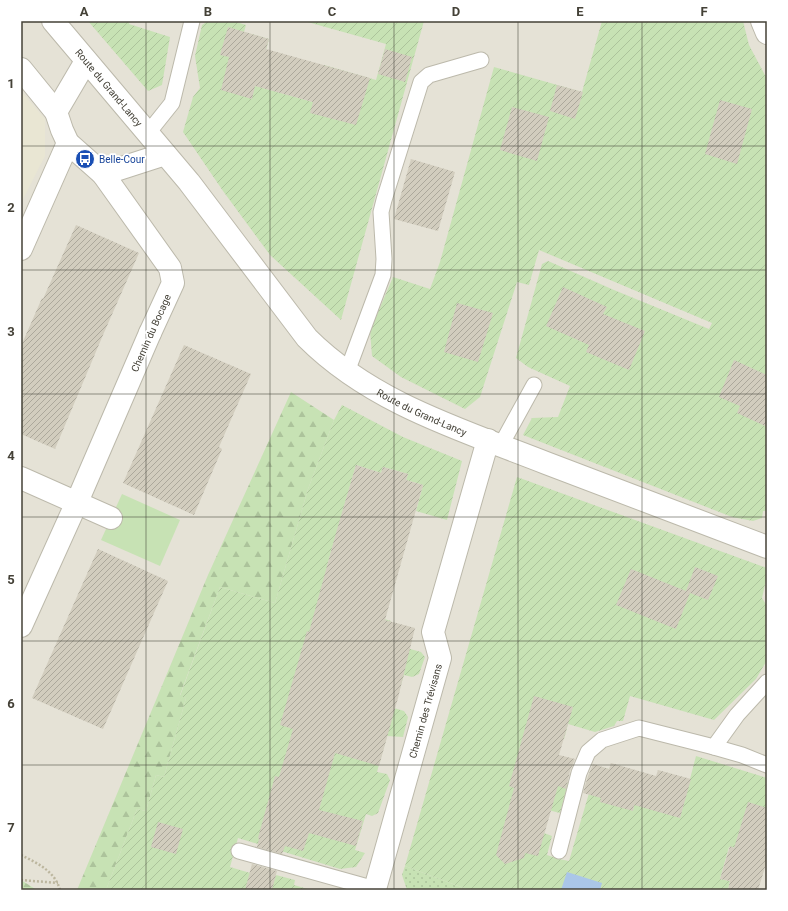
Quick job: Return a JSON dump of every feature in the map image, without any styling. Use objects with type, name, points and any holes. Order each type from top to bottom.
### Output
[{"type":"street","name":"Route du Grand-Lancy","points":[[53,21],[166,154],[307,338],[347,372],[388,398],[417,412],[494,443],[767,547]]},
{"type":"street","points":[[762,21],[767,33]]},
{"type":"street","points":[[56,112],[86,61]]},
{"type":"street","name":"Chemin du Bocage","points":[[21,69],[56,112],[68,143],[103,174],[170,268],[173,283],[21,626]]},
{"type":"street","points":[[21,249],[68,143]]},
{"type":"street","points":[[103,174],[166,154]]},
{"type":"street","name":"Chemin des Trévisans","points":[[375,888],[440,658],[433,632],[494,443]]},
{"type":"street","points":[[21,478],[111,518]]},
{"type":"lane","points":[[148,133],[172,103],[192,21]]},
{"type":"lane","points":[[347,372],[383,275],[384,258],[381,212],[421,82],[429,75],[482,60]]},
{"type":"lane","points":[[494,443],[534,385]]},
{"type":"lane","points":[[714,747],[737,715],[767,682]]},
{"type":"lane","points":[[559,851],[579,773],[588,752],[602,740],[639,728],[742,755],[767,765]]},
{"type":"lane","points":[[239,851],[375,888]]},
{"type":"path","points":[[21,855],[43,867],[53,876],[58,883],[60,890]]},
{"type":"path","points":[[21,880],[58,883]]},
{"type":"shaded area","points":[[21,21],[767,21],[767,890],[37,890],[21,880]]},
{"type":"shaded area","points":[[21,91],[45,119],[45,156],[21,203]]},
{"type":"green space","points":[[88,21],[130,21],[129,24],[170,37],[162,85],[148,91]]},
{"type":"green space","points":[[208,21],[233,21],[246,25],[244,32],[269,39],[256,86],[313,102],[324,65],[376,80],[386,44],[304,21],[424,21],[341,320],[270,255],[223,191],[183,132],[193,97],[200,88],[195,56],[202,25]]},
{"type":"green space","points":[[602,21],[743,21],[749,45],[767,79],[767,511],[763,511],[762,518],[753,521],[732,517],[523,435],[532,418],[558,417],[570,386],[528,367],[516,358],[542,264],[548,261],[709,329],[712,323],[539,250],[529,285],[517,282],[480,397],[465,409],[401,377],[372,356],[370,331],[393,277],[430,289],[440,262],[494,67],[582,92]]},
{"type":"green space","points":[[291,392],[334,420],[308,489],[275,603],[220,587],[180,695],[186,698],[164,777],[156,775],[146,811],[137,809],[106,890],[77,890],[208,575]]},
{"type":"green space","points":[[342,405],[403,437],[462,461],[447,520],[416,511],[423,485],[406,480],[408,474],[383,467],[381,473],[356,465],[327,566],[368,614],[391,621],[385,642],[421,652],[425,657],[419,674],[412,677],[404,675],[394,708],[404,711],[408,717],[403,737],[387,736],[377,772],[387,774],[390,780],[378,813],[372,816],[366,814],[355,850],[365,853],[356,867],[340,869],[238,838],[230,867],[274,880],[276,875],[295,880],[294,885],[311,890],[106,890],[137,809],[146,811],[156,775],[164,777],[186,698],[180,696],[220,587],[275,603],[308,489],[334,420]]},
{"type":"green space","points":[[517,477],[767,568],[767,576],[762,598],[767,606],[767,660],[756,679],[714,720],[630,696],[623,721],[617,721],[614,726],[595,732],[568,724],[564,739],[558,738],[553,779],[568,783],[560,813],[544,809],[544,833],[552,836],[547,855],[569,861],[597,766],[609,769],[633,810],[635,801],[680,817],[696,756],[767,778],[767,843],[737,848],[729,847],[720,879],[730,881],[728,890],[469,890],[405,866]]},
{"type":"green space","points":[[122,494],[180,520],[160,566],[101,540]]},
{"type":"green space","points":[[405,866],[469,890],[407,890],[402,875]]},
{"type":"green space","points":[[21,880],[37,890],[21,890]]},
{"type":"water","points":[[567,872],[602,883],[600,890],[561,890]]},
{"type":"building","points":[[228,27],[269,39],[266,49],[370,78],[356,125],[310,113],[313,102],[255,86],[252,99],[221,90],[229,57],[220,55]]},
{"type":"building","points":[[385,49],[412,57],[405,82],[378,74]]},
{"type":"building","points":[[557,85],[583,92],[575,119],[550,111]]},
{"type":"building","points":[[720,100],[752,109],[737,164],[705,154]]},
{"type":"building","points":[[512,107],[549,117],[537,161],[500,150]]},
{"type":"building","points":[[411,159],[455,172],[438,231],[394,219]]},
{"type":"building","points":[[76,225],[139,253],[55,449],[21,434],[21,346]]},
{"type":"building","points":[[563,287],[607,307],[603,314],[645,331],[629,370],[586,352],[589,345],[546,326]]},
{"type":"building","points":[[457,303],[493,313],[478,362],[444,352]]},
{"type":"building","points":[[184,345],[251,374],[219,447],[222,449],[194,515],[123,483]]},
{"type":"building","points":[[734,360],[767,375],[767,427],[737,413],[740,406],[719,397]]},
{"type":"building","points":[[356,465],[381,473],[383,467],[408,474],[406,480],[423,485],[385,620],[415,628],[398,698],[379,766],[335,753],[319,810],[363,821],[356,846],[309,833],[303,851],[285,846],[282,854],[257,847],[258,838],[275,776],[279,777],[293,729],[280,725],[307,631],[309,632]]},
{"type":"building","points":[[98,549],[168,581],[103,729],[32,698]]},
{"type":"building","points":[[695,567],[718,576],[708,600],[690,593],[676,629],[616,605],[631,569],[686,591]]},
{"type":"building","points":[[534,696],[573,707],[559,755],[575,759],[570,771],[566,789],[558,786],[538,856],[525,853],[524,858],[505,864],[496,855],[514,788],[509,786]]},
{"type":"building","points":[[611,763],[656,776],[658,770],[691,779],[680,818],[634,805],[633,811],[600,802],[601,798],[583,793],[593,764],[609,769]]},
{"type":"building","points":[[748,802],[767,808],[767,861],[758,890],[728,890],[730,881],[720,879],[730,846],[734,848]]},
{"type":"building","points":[[158,822],[183,829],[176,854],[151,847]]},
{"type":"building","points":[[252,864],[277,871],[272,890],[245,890]]},
{"type":"place","name":"Belle-Cour","points":[[85,159]]}]
